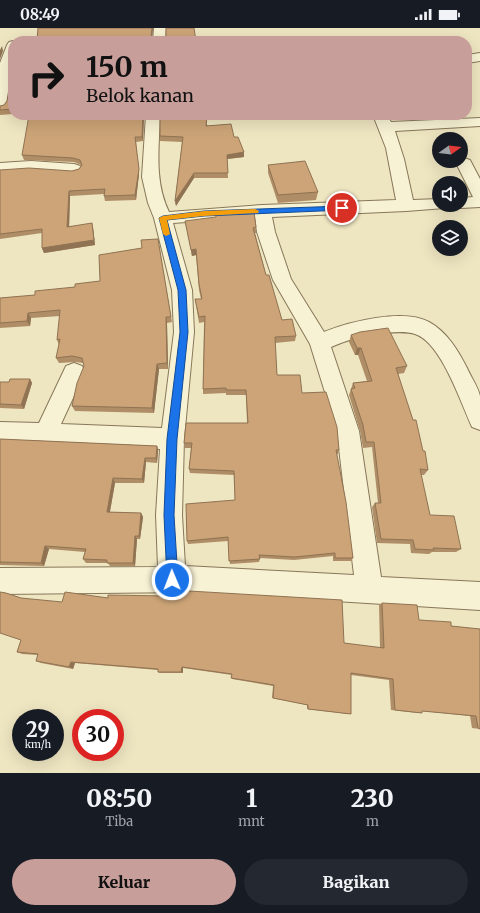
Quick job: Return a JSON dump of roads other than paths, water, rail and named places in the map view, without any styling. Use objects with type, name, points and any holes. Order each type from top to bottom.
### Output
[{"type":"street","points":[[0,106],[3,75],[8,68]]},
{"type":"street","points":[[153,120],[150,177],[182,290],[184,332],[172,439],[169,515],[172,580]]},
{"type":"street","points":[[406,206],[392,142],[383,121],[480,122]]},
{"type":"street","points":[[0,168],[31,166],[74,169]]},
{"type":"street","points":[[466,168],[480,195]]},
{"type":"street","points":[[468,203],[480,202]]},
{"type":"street","points":[[160,211],[204,214],[432,204]]},
{"type":"street","points":[[262,211],[266,232],[282,280],[320,343],[348,431],[369,589]]},
{"type":"street","points":[[320,343],[345,332],[375,326],[398,324],[420,327],[438,339],[453,361],[480,420]]},
{"type":"street","points":[[45,434],[74,372]]},
{"type":"street","points":[[0,432],[172,439]]},
{"type":"street","points":[[0,581],[192,579],[480,596]]}]
